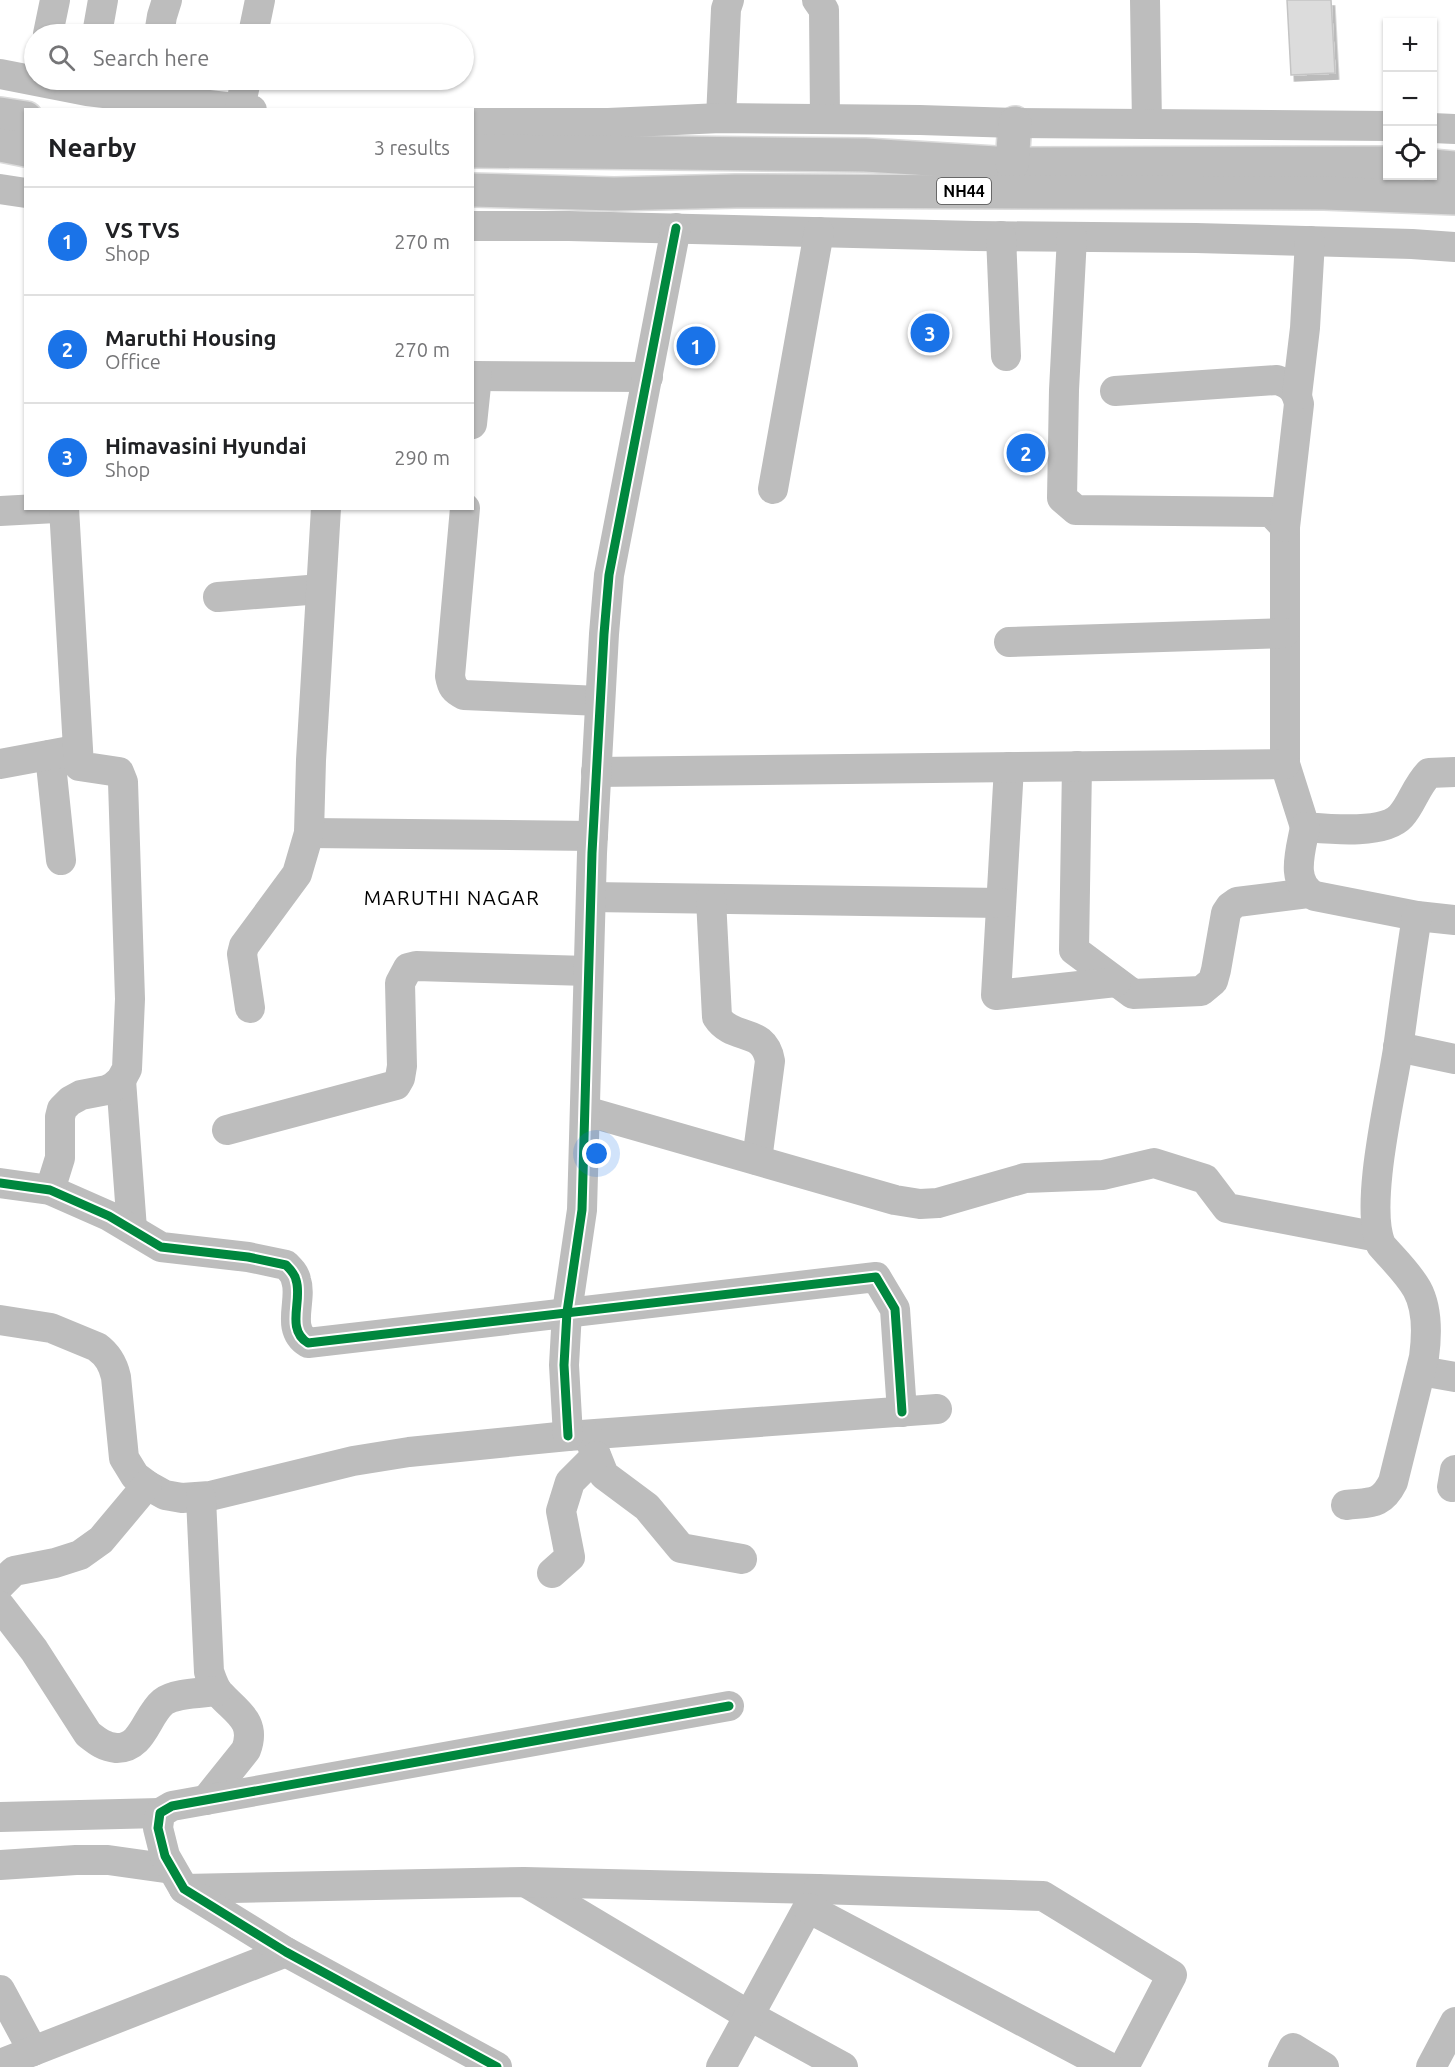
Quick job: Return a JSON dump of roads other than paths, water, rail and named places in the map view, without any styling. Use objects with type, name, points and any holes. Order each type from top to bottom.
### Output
[{"type":"highway","points":[[0,114],[24,118]]},
{"type":"highway","points":[[1012,164],[1015,123]]},
{"type":"highway","points":[[0,145],[24,150]]},
{"type":"highway","name":"NH44","points":[[474,151],[865,155],[1012,164],[1383,163]]},
{"type":"highway","points":[[1437,166],[1455,168]]},
{"type":"highway","name":"NH44","points":[[474,189],[614,194],[736,191],[1312,193],[1455,198]]},
{"type":"street","points":[[50,24],[55,0]]},
{"type":"street","points":[[99,24],[103,0]]},
{"type":"street","points":[[161,24],[167,0]]},
{"type":"street","points":[[256,24],[260,0]]},
{"type":"street","points":[[721,118],[726,9],[729,0]]},
{"type":"street","points":[[817,0],[824,10],[825,118]]},
{"type":"street","points":[[1145,0],[1147,124]]},
{"type":"street","points":[[0,74],[24,78]]},
{"type":"street","points":[[160,90],[246,99]]},
{"type":"street","points":[[474,123],[608,123],[721,118],[825,118],[1015,123],[1383,126]]},
{"type":"street","points":[[1437,128],[1455,129]]},
{"type":"street","points":[[0,189],[24,193]]},
{"type":"street","points":[[474,226],[1310,241],[1412,244],[1455,248]]},
{"type":"street","points":[[676,228],[609,575],[593,836],[582,1210],[567,1312],[564,1365],[584,1442],[604,1476],[646,1507],[681,1548],[742,1559]]},
{"type":"street","points":[[773,489],[819,232]]},
{"type":"street","points":[[1001,236],[1005,356]]},
{"type":"street","points":[[1072,237],[1064,390],[1062,498],[1076,510],[1271,512],[1285,527]]},
{"type":"street","points":[[1310,241],[1305,328],[1297,395],[1299,404],[1285,527],[1285,764],[1305,826],[1299,865],[1300,879],[1308,893],[1315,896],[1417,916],[1455,920]]},
{"type":"street","points":[[474,392],[475,376],[648,377]]},
{"type":"street","points":[[1115,391],[1277,380],[1292,387],[1297,395]]},
{"type":"street","points":[[0,511],[24,510]]},
{"type":"street","points":[[61,860],[64,752],[64,510]]},
{"type":"street","points":[[250,1008],[242,954],[244,946],[297,874],[309,833],[311,760],[326,510]]},
{"type":"street","points":[[465,510],[450,676],[456,691],[464,695],[600,700]]},
{"type":"street","points":[[218,597],[321,590]]},
{"type":"street","points":[[1009,642],[1284,633]]},
{"type":"street","points":[[0,764],[64,752]]},
{"type":"street","points":[[50,1190],[60,1158],[62,1109],[81,1095],[107,1090],[121,1080],[127,1069],[130,999],[123,782],[119,772],[80,766],[64,752]]},
{"type":"street","points":[[596,772],[1285,764]]},
{"type":"street","points":[[1077,766],[1074,950],[1133,994],[1201,991],[1212,981],[1216,970],[1226,913],[1230,907],[1237,902],[1308,893]]},
{"type":"street","points":[[1009,767],[996,995],[1116,982]]},
{"type":"street","points":[[1305,826],[1334,829],[1393,824],[1403,815],[1419,784],[1429,773],[1455,772]]},
{"type":"street","points":[[309,833],[593,836]]},
{"type":"street","points":[[591,897],[1001,903]]},
{"type":"street","points":[[711,899],[717,1017],[727,1028],[761,1042],[767,1047],[770,1061],[757,1160]]},
{"type":"street","points":[[1346,1505],[1378,1501],[1386,1495],[1393,1482],[1427,1339],[1425,1313],[1417,1288],[1381,1245],[1376,1219],[1378,1170],[1417,916]]},
{"type":"street","points":[[227,1130],[396,1085],[402,1066],[400,982],[408,968],[416,966],[588,971]]},
{"type":"street","points":[[1398,1047],[1455,1059]]},
{"type":"street","points":[[121,1080],[132,1229]]},
{"type":"street","points":[[585,1112],[895,1200],[920,1204],[938,1203],[1025,1178],[1103,1175],[1154,1163],[1205,1179],[1227,1208],[1378,1238]]},
{"type":"street","points":[[0,1183],[50,1190],[109,1216],[161,1247],[256,1258],[286,1265],[297,1281],[296,1324],[303,1340],[308,1342],[876,1277],[895,1309],[902,1412]]},
{"type":"street","points":[[0,1320],[51,1328],[103,1351],[114,1366],[124,1458],[135,1476],[147,1485],[165,1495],[182,1498],[201,1498],[352,1461],[409,1452],[584,1442],[937,1409]]},
{"type":"street","points":[[1421,1371],[1455,1377]]},
{"type":"street","points":[[552,1573],[570,1557],[561,1511],[584,1442]]},
{"type":"street","points":[[0,1585],[14,1571],[55,1563],[80,1555],[101,1540],[147,1485]]},
{"type":"street","points":[[201,1498],[209,1672],[217,1691],[243,1717],[249,1729],[246,1750],[206,1800]]},
{"type":"street","points":[[0,1606],[34,1650],[88,1734],[99,1743],[113,1748],[127,1748],[136,1742],[162,1703],[171,1697],[217,1691]]},
{"type":"street","points":[[0,1817],[160,1813],[172,1806],[729,1706]]},
{"type":"street","points":[[160,1813],[159,1838],[165,1856],[178,1879],[286,1952],[496,2067]]},
{"type":"street","points":[[0,1865],[108,1860],[178,1879],[524,1882],[813,1898],[1043,1896],[1172,1975],[1124,2067]]},
{"type":"street","points":[[524,1882],[750,2016],[843,2067]]},
{"type":"street","points":[[721,2067],[813,1898]]},
{"type":"street","points":[[813,1898],[1109,2067]]},
{"type":"street","points":[[0,2064],[286,1952]]},
{"type":"street","points":[[0,1990],[33,2051]]},
{"type":"street","points":[[1431,2067],[1454,2028]]},
{"type":"street","points":[[1283,2067],[1293,2048],[1324,2067]]},
{"type":"place","name":"Himavasini Hyundai","points":[[930,333]]},
{"type":"place","name":"VS TVS","points":[[696,346]]},
{"type":"place","name":"Maruthi Housing","points":[[1026,453]]},
{"type":"district","name":"MARUTHI NAGAR","points":[[452,897]]}]
